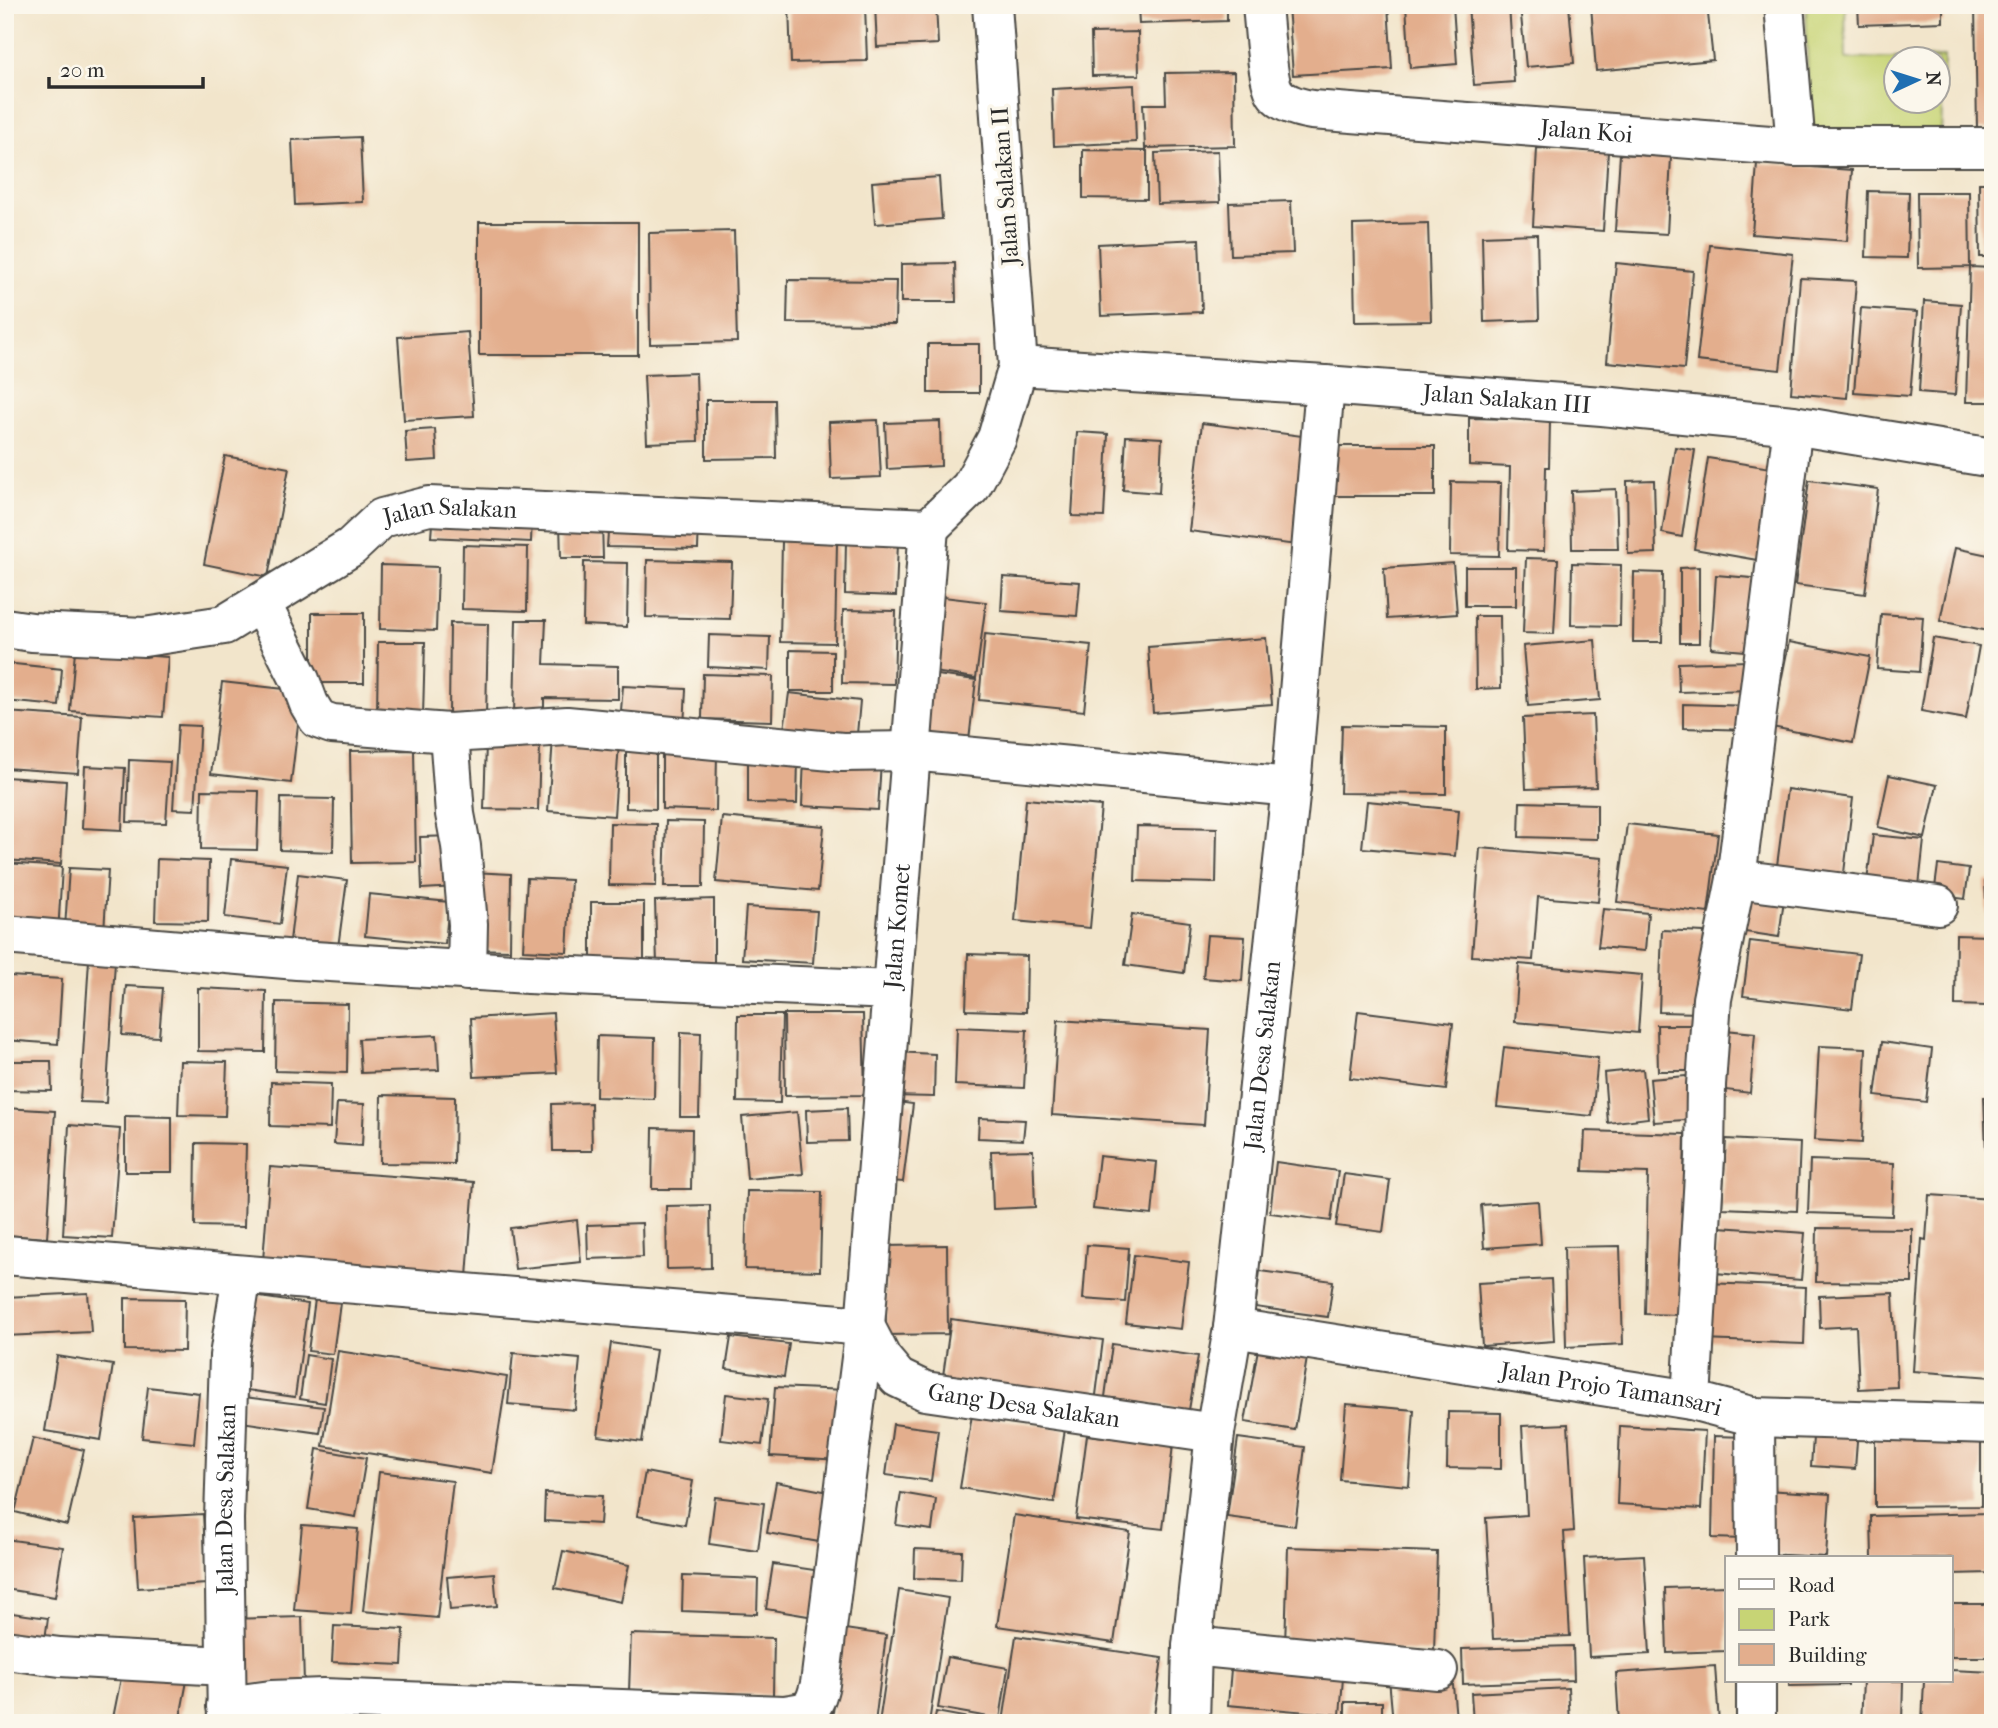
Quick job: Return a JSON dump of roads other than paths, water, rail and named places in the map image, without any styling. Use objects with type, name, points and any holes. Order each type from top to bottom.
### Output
[{"type":"street","name":"Jalan Salakan II","points":[[992,5],[1018,366]]},
{"type":"street","name":"Jalan Koi","points":[[1262,5],[1271,81],[1276,94],[1293,106],[1311,110],[1796,147],[1993,147]]},
{"type":"street","points":[[1784,5],[1796,147]]},
{"type":"street","name":"Jalan Salakan III","points":[[1018,366],[1602,406],[1793,425],[1993,458]]},
{"type":"street","points":[[929,528],[971,487],[997,438],[1018,366]]},
{"type":"street","name":"Jalan Desa Salakan","points":[[1191,1723],[1192,1646],[1215,1433],[1233,1328],[1291,787],[1325,385]]},
{"type":"street","points":[[1691,1400],[1712,999],[1737,879],[1793,425]]},
{"type":"street","name":"Jalan Salakan","points":[[5,628],[32,632],[144,637],[224,625],[351,547],[382,518],[429,506],[929,528]]},
{"type":"street","name":"Jalan Komet","points":[[227,1714],[271,1700],[323,1698],[784,1715],[803,1713],[816,1703],[865,1326],[929,528]]},
{"type":"street","points":[[261,603],[300,680],[309,704],[318,719],[332,724],[449,733],[567,726],[842,752],[912,751],[1291,787]]},
{"type":"street","points":[[449,733],[468,924],[467,971]]},
{"type":"street","points":[[1737,879],[1938,905]]},
{"type":"street","points":[[5,936],[467,971],[891,990]]},
{"type":"street","points":[[5,1255],[865,1326]]},
{"type":"street","name":"Jalan Desa Salakan","points":[[227,1714],[225,1519],[229,1356],[242,1275]]},
{"type":"street","name":"Gang Desa Salakan","points":[[865,1326],[882,1359],[898,1378],[925,1391],[1215,1433]]},
{"type":"street","name":"Jalan Projo Tamansari","points":[[1233,1328],[1691,1400],[1755,1417],[1993,1424]]},
{"type":"street","points":[[1755,1417],[1756,1556]]},
{"type":"street","points":[[1192,1646],[1438,1670]]},
{"type":"street","points":[[5,1650],[61,1657],[225,1665]]},
{"type":"street","points":[[1756,1682],[1756,1723]]}]
